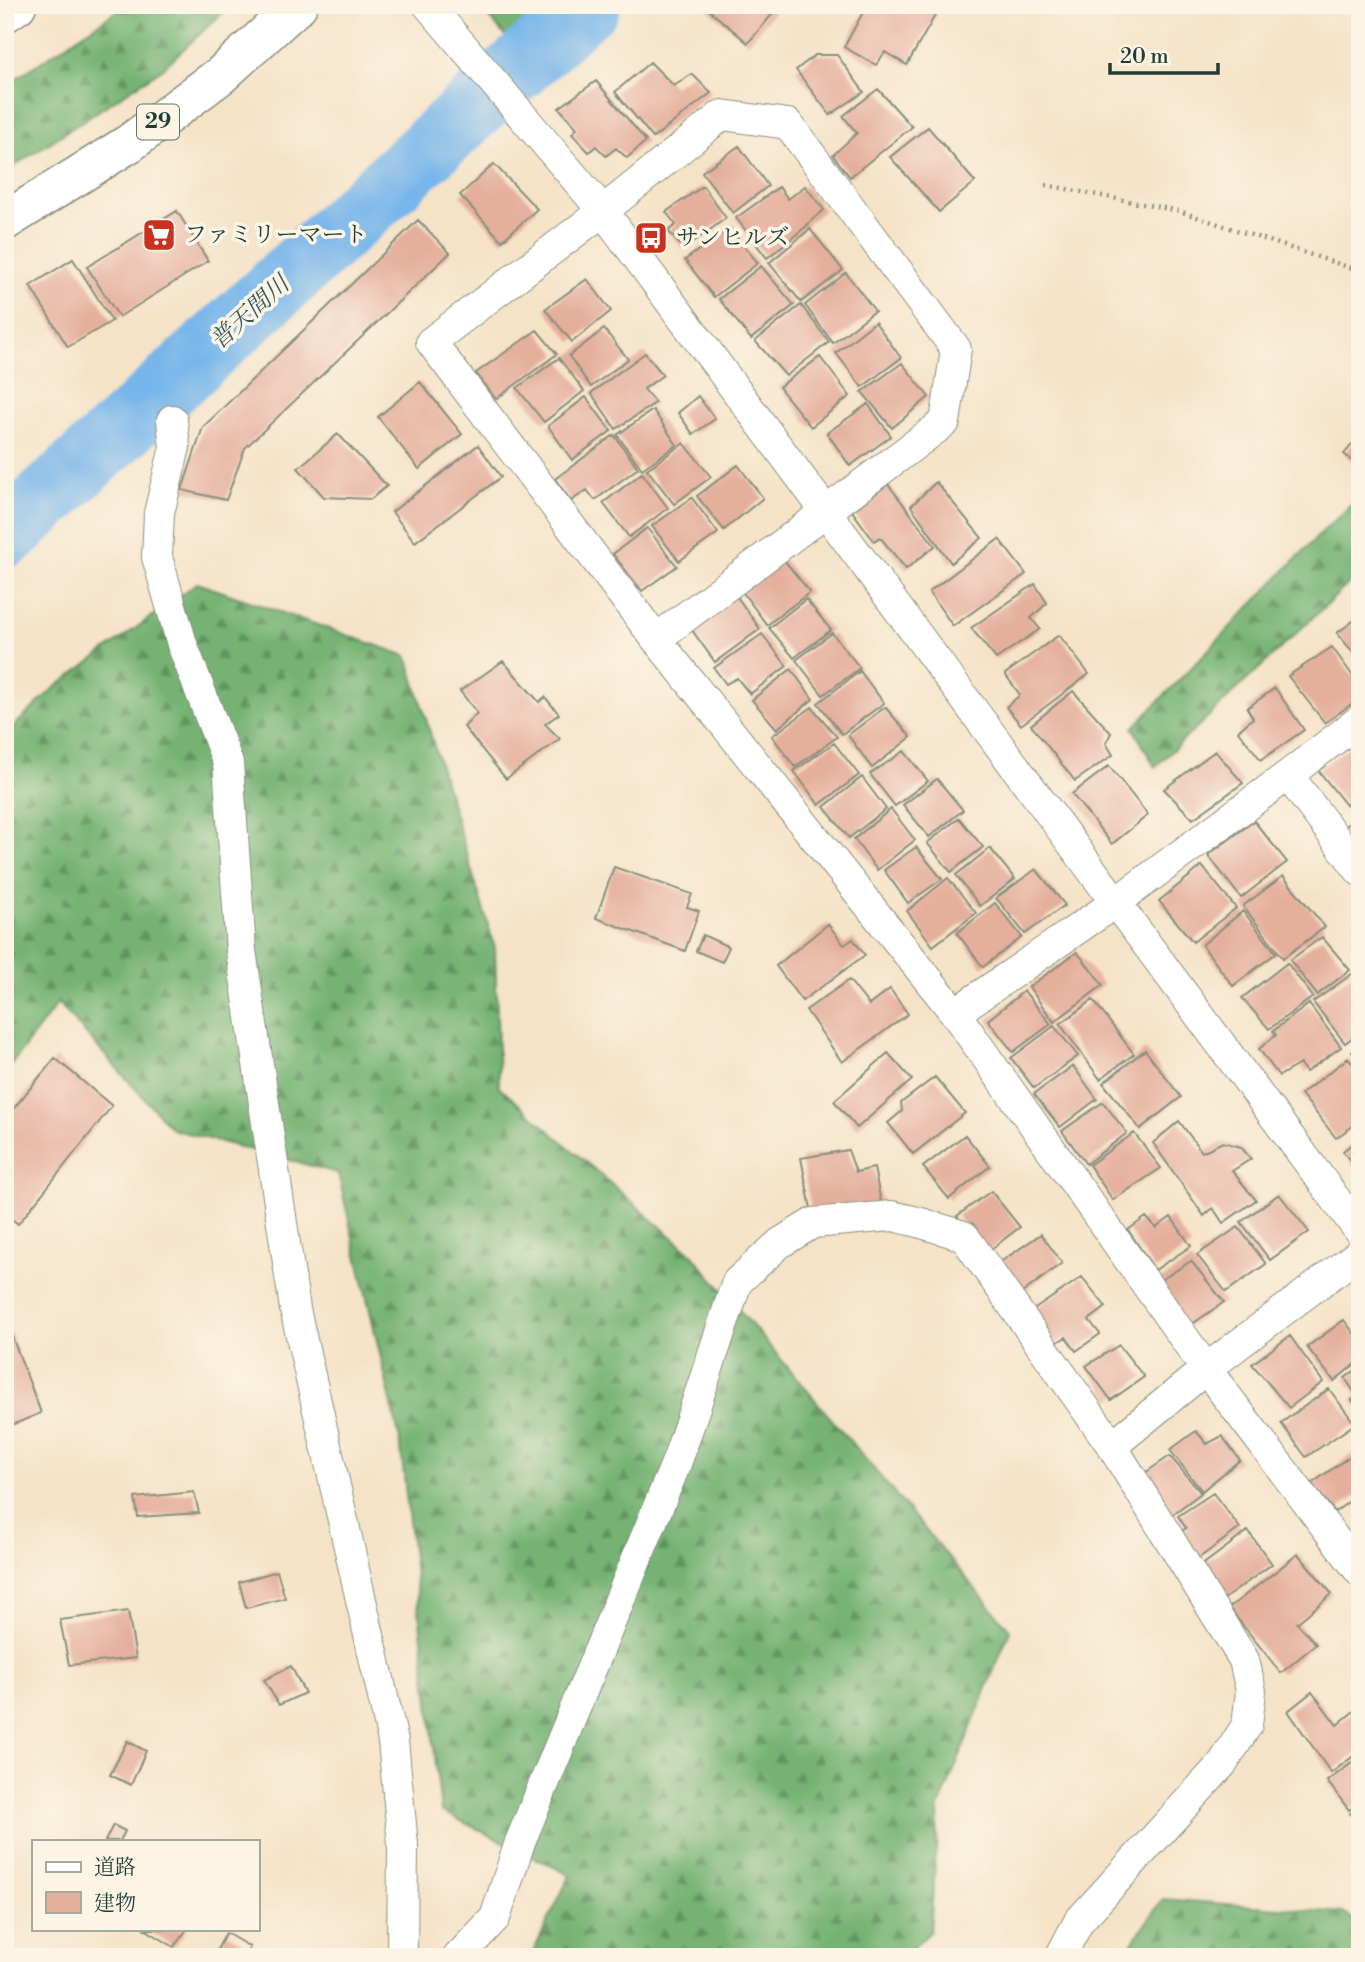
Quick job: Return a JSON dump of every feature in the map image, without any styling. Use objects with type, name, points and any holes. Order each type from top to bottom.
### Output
[{"type":"main road","points":[[5,13],[17,5]]},
{"type":"main road","name":"29","points":[[5,221],[130,143],[221,75],[298,5]]},
{"type":"street","points":[[436,15],[603,211],[1360,1231]]},
{"type":"street","points":[[656,639],[945,422],[956,349],[788,124],[722,116],[431,342],[656,639],[956,1013],[1206,1369],[1360,1572]]},
{"type":"street","points":[[172,420],[175,447],[159,513],[157,557],[182,644],[228,763],[241,951],[295,1309],[393,1741],[402,1845],[402,1957]]},
{"type":"street","points":[[956,1013],[1115,903],[1360,720]]},
{"type":"street","points":[[1288,775],[1360,871]]},
{"type":"street","points":[[458,1957],[495,1918],[520,1842],[677,1461],[737,1282],[780,1243],[813,1223],[891,1216],[964,1236],[1112,1446],[1244,1660],[1251,1691],[1247,1725],[1223,1763],[1079,1922],[1060,1957]]},
{"type":"street","points":[[1112,1446],[1206,1369],[1360,1253]]},
{"type":"path","points":[[1046,185],[1179,211],[1360,271]]},
{"type":"green space","points":[[126,5],[231,5],[162,69],[5,172],[5,86]]},
{"type":"green space","points":[[478,5],[563,5],[516,48]]},
{"type":"green space","points":[[1360,497],[1360,573],[1155,767],[1133,728],[1323,531]]},
{"type":"green space","points":[[197,583],[407,656],[495,948],[499,1087],[691,1253],[1010,1630],[939,1808],[930,1932],[903,1957],[531,1957],[570,1875],[441,1811],[400,1440],[338,1173],[172,1129],[58,1003],[5,1073],[5,735],[52,690]]},
{"type":"green space","points":[[1163,1899],[1343,1913],[1360,1923],[1360,1957],[1122,1957]]},
{"type":"building","points":[[703,5],[780,5],[748,43]]},
{"type":"building","points":[[867,5],[941,5],[907,65],[885,52],[876,65],[844,47]]},
{"type":"building","points":[[815,55],[837,55],[864,92],[830,115],[796,70]]},
{"type":"building","points":[[650,62],[674,86],[692,74],[711,93],[653,138],[615,92]]},
{"type":"building","points":[[596,81],[646,141],[627,158],[616,148],[606,156],[596,146],[589,152],[572,134],[577,128],[559,108]]},
{"type":"building","points":[[878,89],[912,127],[850,177],[833,155],[857,133],[843,116]]},
{"type":"building","points":[[928,127],[975,182],[939,212],[890,157]]},
{"type":"building","points":[[739,146],[768,186],[733,213],[702,172]]},
{"type":"building","points":[[494,164],[537,209],[502,241],[460,195]]},
{"type":"building","points":[[703,186],[726,218],[684,249],[668,231],[676,225],[666,212]]},
{"type":"building","points":[[805,186],[824,210],[767,258],[736,218],[779,187],[788,199]]},
{"type":"building","points":[[177,211],[208,261],[119,317],[87,267]]},
{"type":"building","points":[[418,220],[450,253],[245,448],[226,500],[182,490],[203,427]]},
{"type":"building","points":[[729,228],[758,263],[714,297],[685,260]]},
{"type":"building","points":[[810,229],[843,270],[801,302],[769,263]]},
{"type":"building","points":[[73,259],[112,321],[68,347],[30,286]]},
{"type":"building","points":[[761,266],[794,305],[751,339],[719,299]]},
{"type":"building","points":[[846,273],[875,311],[833,343],[805,305]]},
{"type":"building","points":[[587,279],[611,311],[572,342],[545,309]]},
{"type":"building","points":[[801,305],[829,342],[786,376],[755,341]]},
{"type":"building","points":[[875,322],[901,358],[862,387],[836,353]]},
{"type":"building","points":[[604,329],[628,359],[591,387],[569,356]]},
{"type":"building","points":[[537,330],[557,354],[496,399],[476,373]]},
{"type":"building","points":[[645,353],[663,375],[644,389],[655,403],[616,429],[591,393]]},
{"type":"building","points":[[820,357],[850,396],[811,427],[779,387]]},
{"type":"building","points":[[559,358],[584,391],[544,422],[517,388]]},
{"type":"building","points":[[902,363],[929,397],[892,428],[862,392]]},
{"type":"building","points":[[420,382],[462,434],[419,469],[378,417]]},
{"type":"building","points":[[698,396],[715,419],[693,434],[678,413]]},
{"type":"building","points":[[586,397],[611,431],[572,460],[548,426]]},
{"type":"building","points":[[868,404],[891,436],[850,466],[827,433]]},
{"type":"building","points":[[653,410],[677,445],[642,469],[617,435]]},
{"type":"building","points":[[338,434],[387,486],[371,499],[324,497],[298,468]]},
{"type":"building","points":[[614,435],[638,468],[595,500],[587,490],[571,501],[555,479]]},
{"type":"building","points":[[1360,435],[1360,467],[1344,454]]},
{"type":"building","points":[[684,443],[711,477],[674,504],[647,469]]},
{"type":"building","points":[[478,445],[501,477],[415,542],[392,512]]},
{"type":"building","points":[[738,465],[763,498],[724,530],[697,496]]},
{"type":"building","points":[[642,473],[668,508],[629,537],[603,503]]},
{"type":"building","points":[[936,482],[982,538],[951,563],[911,506]]},
{"type":"building","points":[[888,484],[935,546],[906,569],[880,537],[874,541],[852,511]]},
{"type":"building","points":[[692,498],[718,533],[679,561],[652,526]]},
{"type":"building","points":[[647,528],[677,566],[642,591],[613,554]]},
{"type":"building","points":[[999,539],[1026,574],[953,626],[929,592]]},
{"type":"building","points":[[784,560],[810,592],[767,625],[741,590]]},
{"type":"building","points":[[1035,584],[1047,603],[1031,618],[1040,629],[996,659],[971,628]]},
{"type":"building","points":[[735,594],[760,629],[715,662],[689,626]]},
{"type":"building","points":[[806,599],[831,630],[794,658],[769,628]]},
{"type":"building","points":[[1360,616],[1360,661],[1337,633]]},
{"type":"building","points":[[832,633],[860,668],[823,695],[796,660]]},
{"type":"building","points":[[762,634],[787,666],[750,694],[737,678],[726,684],[714,668]]},
{"type":"building","points":[[1059,635],[1089,674],[1021,725],[1006,707],[1020,695],[1005,674]]},
{"type":"building","points":[[1332,647],[1360,686],[1360,698],[1325,723],[1288,676]]},
{"type":"building","points":[[503,661],[539,702],[545,697],[559,714],[545,724],[560,739],[506,779],[464,727],[477,713],[460,691]]},
{"type":"building","points":[[791,669],[813,699],[777,729],[752,700]]},
{"type":"building","points":[[860,671],[884,703],[842,734],[818,703]]},
{"type":"building","points":[[1275,688],[1304,730],[1261,760],[1238,731],[1253,718],[1247,708]]},
{"type":"building","points":[[1073,691],[1111,733],[1106,743],[1113,755],[1075,781],[1031,725]]},
{"type":"building","points":[[812,707],[837,737],[795,767],[772,736]]},
{"type":"building","points":[[885,707],[911,737],[872,768],[848,735]]},
{"type":"building","points":[[834,743],[859,775],[819,805],[794,771]]},
{"type":"building","points":[[1352,745],[1360,755],[1360,794],[1346,805],[1318,770]]},
{"type":"building","points":[[904,751],[928,781],[895,806],[870,774]]},
{"type":"building","points":[[1215,751],[1243,783],[1193,819],[1164,789]]},
{"type":"building","points":[[1109,766],[1148,815],[1112,844],[1072,794]]},
{"type":"building","points":[[862,777],[886,809],[849,838],[824,807]]},
{"type":"building","points":[[937,779],[963,810],[929,837],[903,805]]},
{"type":"building","points":[[891,809],[915,840],[877,870],[854,839]]},
{"type":"building","points":[[1360,815],[1360,855],[1336,833]]},
{"type":"building","points":[[959,818],[983,847],[951,872],[927,843]]},
{"type":"building","points":[[1254,821],[1287,862],[1241,898],[1208,855]]},
{"type":"building","points":[[916,847],[942,879],[908,903],[884,870]]},
{"type":"building","points":[[990,848],[1015,879],[980,906],[956,875]]},
{"type":"building","points":[[1202,866],[1236,908],[1193,942],[1159,901]]},
{"type":"building","points":[[614,867],[692,894],[687,907],[699,911],[685,951],[596,918]]},
{"type":"building","points":[[1036,869],[1065,905],[1025,934],[996,898]]},
{"type":"building","points":[[1283,876],[1325,927],[1283,958],[1243,906]]},
{"type":"building","points":[[948,878],[976,913],[933,946],[907,911]]},
{"type":"building","points":[[995,903],[1022,937],[983,967],[957,933]]},
{"type":"building","points":[[1243,911],[1276,953],[1233,986],[1202,945]]},
{"type":"building","points":[[828,924],[844,945],[853,939],[865,955],[802,1001],[776,966]]},
{"type":"building","points":[[703,935],[729,947],[722,962],[696,951]]},
{"type":"building","points":[[1322,937],[1350,970],[1317,995],[1290,960]]},
{"type":"building","points":[[1077,952],[1103,985],[1054,1022],[1029,987]]},
{"type":"building","points":[[1287,963],[1313,997],[1269,1029],[1242,998]]},
{"type":"building","points":[[1356,971],[1360,976],[1360,1032],[1345,1043],[1313,1002]]},
{"type":"building","points":[[849,980],[869,1005],[890,989],[908,1014],[842,1062],[806,1010]]},
{"type":"building","points":[[1024,991],[1051,1024],[1013,1052],[988,1020]]},
{"type":"building","points":[[1093,1000],[1134,1054],[1100,1079],[1060,1024]]},
{"type":"building","points":[[1309,1004],[1341,1047],[1306,1072],[1300,1064],[1279,1076],[1259,1049],[1276,1035],[1273,1031]]},
{"type":"building","points":[[1054,1026],[1078,1056],[1034,1088],[1011,1058]]},
{"type":"building","points":[[1360,1047],[1360,1062],[1352,1052]]},
{"type":"building","points":[[1145,1050],[1181,1097],[1140,1129],[1103,1083]]},
{"type":"building","points":[[888,1053],[912,1080],[857,1128],[834,1101]]},
{"type":"building","points":[[55,1058],[112,1106],[18,1224],[5,1213],[5,1119]]},
{"type":"building","points":[[1348,1058],[1360,1073],[1360,1121],[1336,1138],[1301,1094]]},
{"type":"building","points":[[1073,1066],[1097,1099],[1060,1127],[1034,1094]]},
{"type":"building","points":[[935,1077],[965,1113],[913,1154],[888,1123],[902,1111],[901,1103]]},
{"type":"building","points":[[1103,1102],[1127,1133],[1086,1164],[1062,1131]]},
{"type":"building","points":[[1179,1121],[1202,1152],[1223,1142],[1241,1147],[1251,1159],[1232,1171],[1256,1200],[1223,1223],[1213,1208],[1204,1216],[1153,1143]]},
{"type":"building","points":[[1134,1133],[1161,1168],[1113,1200],[1089,1165]]},
{"type":"building","points":[[965,1135],[990,1166],[949,1199],[923,1167]]},
{"type":"building","points":[[1360,1138],[1360,1175],[1343,1151]]},
{"type":"building","points":[[848,1150],[856,1172],[874,1168],[881,1202],[812,1214],[801,1158]]},
{"type":"building","points":[[991,1191],[1020,1227],[986,1253],[957,1216]]},
{"type":"building","points":[[1279,1194],[1309,1232],[1270,1260],[1241,1222]]},
{"type":"building","points":[[1146,1217],[1156,1228],[1171,1217],[1191,1246],[1155,1270],[1128,1230]]},
{"type":"building","points":[[1238,1227],[1266,1264],[1226,1292],[1197,1255]]},
{"type":"building","points":[[1041,1234],[1062,1263],[1022,1293],[999,1263]]},
{"type":"building","points":[[1191,1261],[1224,1302],[1185,1329],[1153,1285]]},
{"type":"building","points":[[1082,1277],[1106,1307],[1089,1320],[1100,1334],[1076,1351],[1066,1337],[1051,1346],[1029,1313]]},
{"type":"building","points":[[5,1318],[41,1413],[5,1428]]},
{"type":"building","points":[[1344,1320],[1360,1341],[1360,1360],[1334,1381],[1307,1347]]},
{"type":"building","points":[[1290,1336],[1323,1382],[1289,1408],[1252,1364]]},
{"type":"building","points":[[1119,1345],[1144,1377],[1111,1400],[1086,1366]]},
{"type":"building","points":[[1360,1367],[1360,1410],[1352,1400],[1357,1396],[1345,1378]]},
{"type":"building","points":[[1329,1389],[1355,1424],[1306,1457],[1281,1423]]},
{"type":"building","points":[[1196,1431],[1207,1444],[1222,1436],[1240,1460],[1202,1491],[1170,1450]]},
{"type":"building","points":[[1360,1449],[1360,1493],[1335,1512],[1311,1484]]},
{"type":"building","points":[[1170,1456],[1201,1493],[1169,1517],[1139,1477]]},
{"type":"building","points":[[194,1492],[199,1513],[138,1517],[135,1498]]},
{"type":"building","points":[[1213,1493],[1240,1528],[1195,1561],[1175,1536],[1186,1528],[1178,1516]]},
{"type":"building","points":[[1248,1531],[1272,1564],[1224,1599],[1201,1566]]},
{"type":"building","points":[[1298,1554],[1332,1594],[1297,1623],[1316,1644],[1281,1673],[1229,1608]]},
{"type":"building","points":[[277,1571],[285,1598],[246,1608],[239,1582]]},
{"type":"building","points":[[128,1611],[136,1658],[69,1665],[60,1620]]},
{"type":"building","points":[[291,1666],[305,1693],[279,1705],[264,1680]]},
{"type":"building","points":[[1312,1692],[1337,1725],[1360,1706],[1360,1751],[1331,1773],[1288,1711]]},
{"type":"building","points":[[127,1741],[146,1751],[131,1785],[110,1775]]},
{"type":"building","points":[[1360,1757],[1360,1803],[1349,1810],[1327,1781]]},
{"type":"building","points":[[1360,1807],[1360,1827],[1350,1814]]},
{"type":"building","points":[[113,1825],[125,1831],[120,1840],[106,1840]]},
{"type":"building","points":[[147,1930],[186,1930],[174,1947]]},
{"type":"building","points":[[226,1933],[250,1947],[244,1957],[213,1957]]},
{"type":"waterway","name":"普天間川","points":[[5,536],[588,5]]},
{"type":"place","name":"ファミリーマート","points":[[159,235]]},
{"type":"place","name":"サンヒルズ","points":[[651,238]]}]
